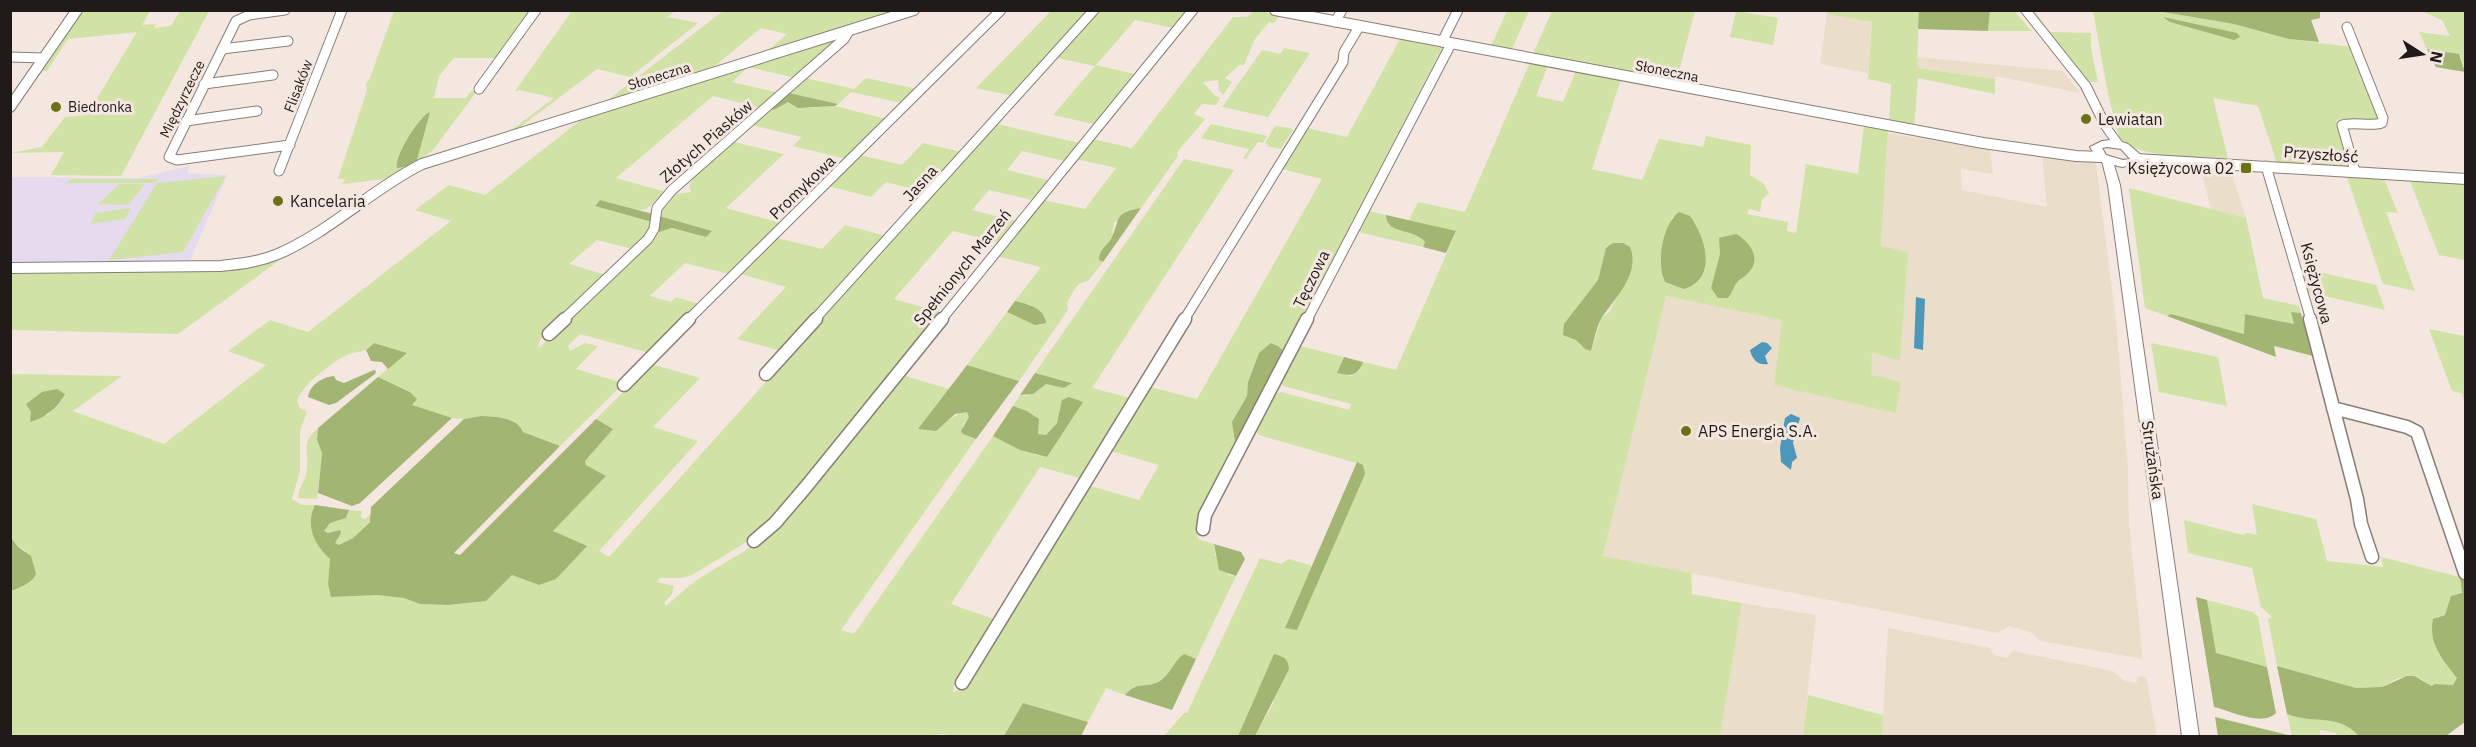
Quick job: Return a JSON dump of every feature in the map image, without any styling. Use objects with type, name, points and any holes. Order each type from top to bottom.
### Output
[{"type":"main road","points":[[2025,10],[2086,86],[2112,143]]},
{"type":"main road","points":[[2112,143],[2135,155],[2131,163],[2122,164],[2101,156],[2098,145],[2112,143]]},
{"type":"main road","name":"Strużańska","points":[[2101,156],[2114,185],[2191,736]]},
{"type":"main road","name":"Strużańska","points":[[2114,185],[2122,164]]},
{"type":"street","points":[[12,102],[76,10]]},
{"type":"street","name":"Międzyrzecze","points":[[285,10],[249,15],[238,19],[169,155],[171,159],[290,145]]},
{"type":"street","name":"Flisaków","points":[[279,171],[342,10]]},
{"type":"street","points":[[479,89],[536,10]]},
{"type":"street","name":"Słoneczna","points":[[10,268],[220,266],[260,260],[298,244],[413,168],[914,10]]},
{"type":"street","name":"Promykowa","points":[[624,385],[755,252],[1001,10]]},
{"type":"street","name":"Jasna","points":[[766,374],[1094,10]]},
{"type":"street","name":"Spełnionych Marzeń","points":[[754,541],[775,523],[799,495],[1192,10]]},
{"type":"street","name":"Słoneczna","points":[[1275,10],[1962,140],[2056,153],[2101,156]]},
{"type":"street","points":[[1335,22],[1342,10]]},
{"type":"street","name":"Tęczowa","points":[[1203,529],[1205,515],[1446,43],[1458,10]]},
{"type":"street","points":[[962,682],[1343,62],[1344,52],[1359,27]]},
{"type":"street","points":[[2347,27],[2383,118],[2382,123],[2377,125],[2346,123],[2342,125],[2355,171]]},
{"type":"street","name":"Złotych Piasków","points":[[549,334],[648,239],[654,229],[657,208],[672,190],[844,39],[849,31]]},
{"type":"street","points":[[222,49],[288,41]]},
{"type":"street","points":[[10,57],[44,58]]},
{"type":"street","points":[[204,84],[273,75]]},
{"type":"street","points":[[186,121],[257,111]]},
{"type":"street","name":"Przyszłość","points":[[2135,155],[2174,160],[2466,179]]},
{"type":"street","name":"Księżycowa","points":[[2266,166],[2298,271],[2361,524],[2372,557]]},
{"type":"street","points":[[2333,408],[2417,432],[2465,573]]},
{"type":"shaded area","points":[[1827,14],[1872,22],[1868,73],[1820,64]]},
{"type":"shaded area","points":[[1917,57],[2063,71],[2080,93],[1995,76],[1995,79],[1917,68]]},
{"type":"shaded area","points":[[1888,133],[1990,150],[1993,174],[1961,169],[1962,190],[2047,207],[2042,154],[2089,160],[2096,164],[2116,320],[2128,469],[2129,525],[2143,659],[2041,641],[2030,632],[2009,626],[1998,633],[1603,556],[1666,296],[1782,320],[1871,375],[1871,353],[1900,359],[1881,246]]},
{"type":"shaded area","points":[[189,166],[187,173],[227,175],[190,260],[105,262],[106,260],[97,263],[11,264],[10,177],[138,178]]},
{"type":"shaded area","points":[[2200,166],[2230,168],[2246,218],[2211,209]]},
{"type":"shaded area","points":[[1742,603],[1816,615],[1803,736],[1720,736]]},
{"type":"shaded area","points":[[1888,628],[1990,648],[1994,655],[2007,658],[2013,651],[2113,671],[2123,680],[2136,683],[2139,676],[2146,677],[2157,736],[1882,736]]},
{"type":"green space","points":[[1255,10],[1280,15],[1274,23],[1269,22],[1255,39],[1244,65],[1239,65],[1225,78],[1232,82],[1223,95],[1219,90],[1218,80],[1203,82],[1214,95],[1220,98],[1216,105],[1202,104],[1194,114],[1205,119],[1177,153],[1178,156],[1141,208],[1132,210],[1114,223],[1112,238],[1099,260],[1103,262],[1089,280],[1079,284],[1074,290],[1067,303],[1068,310],[1019,381],[967,365],[1007,312],[1035,325],[1046,317],[1031,305],[1015,301],[1041,267],[997,256],[1044,200],[1085,209],[1116,168],[1076,159],[1092,139],[1132,148],[1233,17],[1247,17]]},
{"type":"green space","points":[[1827,10],[1919,11],[1917,68],[1995,79],[1995,94],[1918,78],[1914,128],[1889,124],[1891,84],[1868,79],[1872,22],[1827,14]]},
{"type":"green space","points":[[2013,10],[2032,31],[1988,31],[1990,11]]},
{"type":"green space","points":[[83,11],[150,11],[142,25],[156,24],[154,28],[171,26],[180,11],[209,11],[121,176],[51,175],[64,152],[11,153],[42,147],[65,117],[87,115],[137,32],[68,39],[47,71],[42,71]]},
{"type":"green space","points":[[394,11],[531,11],[496,58],[454,58],[439,76],[434,98],[466,98],[471,91],[477,91],[433,150],[407,169],[385,179],[343,184],[345,179],[338,179],[367,90],[366,84]]},
{"type":"green space","points":[[572,11],[675,11],[667,17],[698,23],[630,77],[597,69],[515,131],[510,131],[554,98],[515,91]]},
{"type":"green space","points":[[723,11],[897,11],[767,51],[787,34],[761,28],[711,69],[604,103]]},
{"type":"green space","points":[[1051,11],[1090,11],[1013,96],[976,88]]},
{"type":"green space","points":[[1100,11],[1187,11],[1173,28],[1135,20],[1096,65],[1135,74],[1094,124],[1053,115],[1095,66],[1057,58]]},
{"type":"green space","points":[[1507,11],[1529,11],[1511,51],[1490,48]]},
{"type":"green space","points":[[1552,11],[1695,11],[1676,82],[1532,56]]},
{"type":"green space","points":[[1736,11],[1778,18],[1773,45],[1730,37]]},
{"type":"green space","points":[[1919,11],[1990,11],[1988,31],[1918,29]]},
{"type":"green space","points":[[2030,11],[2034,11],[2050,32],[2091,33],[2091,49],[2098,82],[2088,82]]},
{"type":"green space","points":[[2093,11],[2157,11],[2234,24],[2289,39],[2351,47],[2379,121],[2336,120],[2351,167],[2277,163],[2258,106],[2213,98],[2228,158],[2170,156],[2140,150],[2119,137],[2108,94]]},
{"type":"green space","points":[[2157,11],[2320,11],[2320,18],[2311,20],[2319,42],[2289,39],[2234,24]]},
{"type":"green space","points":[[2421,11],[2465,11],[2465,68],[2459,54],[2427,49],[2419,32],[2450,36],[2442,20]]},
{"type":"green space","points":[[2163,17],[2237,33],[2240,37],[2234,40],[2170,22]]},
{"type":"green space","points":[[839,37],[796,78],[748,67],[732,82],[780,93],[762,108],[713,96],[616,178],[666,192],[646,209],[640,210],[600,200],[596,204],[595,206],[652,222],[652,228],[633,249],[597,240],[569,264],[606,275],[555,321],[540,341],[539,348],[659,232],[672,228],[706,237],[712,231],[659,216],[660,207],[671,195],[691,192],[689,186],[693,179],[691,177],[734,142],[784,154],[726,208],[780,223],[729,274],[685,263],[650,296],[671,302],[676,297],[699,304],[649,353],[580,334],[568,346],[570,351],[585,343],[598,346],[576,369],[620,382],[616,386],[619,388],[560,446],[523,432],[518,425],[510,421],[491,418],[452,418],[411,405],[411,392],[378,377],[406,353],[374,343],[365,350],[345,356],[332,364],[304,389],[297,401],[300,408],[307,412],[300,430],[300,471],[292,499],[302,505],[315,505],[311,520],[313,534],[330,559],[328,584],[331,597],[377,595],[404,598],[420,604],[448,605],[486,601],[512,575],[539,585],[586,547],[553,531],[606,476],[586,465],[585,461],[612,429],[596,419],[651,364],[700,378],[653,427],[698,441],[599,551],[609,557],[997,124],[1079,143],[1064,161],[1022,151],[1007,170],[1048,180],[1032,200],[989,190],[972,210],[1015,221],[997,242],[953,231],[894,299],[940,312],[758,535],[692,575],[681,578],[660,578],[657,582],[674,586],[672,594],[664,603],[666,606],[695,581],[761,541],[776,526],[780,528],[902,375],[949,389],[919,429],[947,421],[962,412],[967,412],[969,417],[963,425],[963,434],[976,439],[841,630],[854,634],[993,436],[1036,455],[1047,457],[1082,402],[1062,405],[1057,423],[1046,435],[1038,434],[1039,419],[1013,406],[1020,395],[1026,396],[1046,384],[1064,388],[1071,382],[1035,373],[1184,159],[1234,170],[1092,388],[1130,398],[1080,478],[1040,467],[951,604],[993,619],[954,683],[953,692],[967,688],[1090,486],[1139,500],[1159,465],[1111,451],[1150,387],[1197,399],[1322,179],[1282,169],[1307,128],[1347,137],[1400,39],[1442,48],[1285,352],[1275,344],[1259,353],[1248,382],[1247,396],[1236,415],[1233,431],[1235,443],[1200,511],[1197,536],[1200,540],[1214,544],[1215,555],[1228,575],[1236,576],[1196,659],[1184,655],[1160,681],[1137,686],[1125,695],[1106,688],[1088,722],[1023,703],[1004,736],[944,734],[924,736],[11,736],[10,591],[34,578],[25,550],[18,547],[11,536],[11,374],[122,376],[73,411],[164,444],[266,365],[228,351],[270,320],[308,332],[451,221],[415,210],[449,185],[485,195],[586,116]],"holes":[[[42,392],[63,398],[48,415],[31,412],[27,404]]]},
{"type":"green space","points":[[1284,48],[1310,53],[1268,117],[1222,107],[1262,50],[1280,54]]},
{"type":"green space","points":[[2427,49],[2459,54],[2465,72],[2436,67]]},
{"type":"green space","points":[[1530,62],[1548,65],[1536,96],[1563,102],[1576,71],[1621,79],[1592,169],[1642,180],[1659,139],[1703,147],[1706,136],[1751,145],[1750,175],[1763,183],[1769,193],[1762,200],[1760,212],[1749,209],[1747,214],[1788,222],[1787,231],[1796,233],[1806,164],[1858,174],[1864,125],[1888,129],[1881,246],[1908,252],[1900,360],[1872,353],[1871,375],[1901,382],[1896,413],[1774,385],[1782,320],[1666,296],[1603,556],[1691,573],[1692,594],[1742,603],[1720,736],[1255,736],[1274,702],[1258,690],[1238,736],[1164,736],[1184,713],[1187,713],[1260,558],[1281,564],[1289,559],[1312,566],[1285,627],[1363,465],[1259,435],[1256,430],[1275,394],[1281,392],[1349,410],[1351,404],[1283,386],[1281,382],[1300,346],[1344,357],[1337,373],[1352,376],[1359,371],[1363,362],[1396,370],[1456,232],[1409,220],[1418,202],[1465,212]],"holes":[[[1672,217],[1695,223],[1705,248],[1704,273],[1692,286],[1670,225]],[[1720,254],[1737,282],[1732,292],[1711,288]],[[1603,260],[1631,270],[1610,311],[1601,319],[1591,351],[1585,349],[1578,341],[1572,314],[1598,280]]]},
{"type":"green space","points":[[806,78],[854,89],[866,78],[917,89],[902,103],[851,92],[838,104],[789,93]]},
{"type":"green space","points":[[789,93],[838,104],[798,108],[788,102],[774,110],[771,109]]},
{"type":"green space","points":[[788,102],[807,108],[835,106],[886,119],[846,159],[793,146],[802,137],[752,125],[771,109],[774,110]]},
{"type":"green space","points":[[430,112],[417,160],[405,167],[397,168],[399,155],[408,137]]},
{"type":"green space","points":[[1211,124],[1267,136],[1263,143],[1258,142],[1246,159],[1243,159],[1249,149],[1201,138]]},
{"type":"green space","points":[[1275,126],[1293,130],[1281,149],[1267,146],[1268,144],[1265,143]]},
{"type":"green space","points":[[923,143],[962,152],[925,192],[886,182],[871,197],[828,186],[860,155],[902,165]]},
{"type":"green space","points":[[2346,174],[2384,179],[2398,213],[2386,212],[2415,291],[2383,284]]},
{"type":"green space","points":[[226,176],[183,252],[109,260],[157,183]]},
{"type":"green space","points":[[70,179],[159,179],[155,183],[66,183]]},
{"type":"green space","points":[[2409,179],[2465,182],[2465,260],[2439,255]]},
{"type":"green space","points":[[119,184],[145,184],[128,205],[98,204]]},
{"type":"green space","points":[[2129,188],[2246,218],[2263,298],[2299,306],[2301,313],[2291,312],[2295,324],[2246,314],[2244,334],[2171,314],[2167,316],[2145,308]]},
{"type":"green space","points":[[600,200],[653,214],[652,222],[595,206]]},
{"type":"green space","points":[[131,208],[125,219],[90,224],[96,213]]},
{"type":"green space","points":[[1141,208],[1103,262],[1099,260],[1121,215]]},
{"type":"green space","points":[[1369,211],[1386,215],[1386,219],[1396,229],[1418,236],[1425,242],[1423,247],[1362,233],[1359,230]]},
{"type":"green space","points":[[1679,212],[1690,216],[1696,225],[1706,257],[1702,276],[1695,284],[1684,289],[1665,282],[1661,265],[1662,245],[1668,226]]},
{"type":"green space","points":[[1386,215],[1456,231],[1446,253],[1423,247],[1425,242],[1414,235],[1395,229],[1387,221]]},
{"type":"green space","points":[[659,216],[712,231],[706,237],[672,228],[659,232]]},
{"type":"green space","points":[[845,225],[886,236],[781,351],[737,339],[786,287],[741,274],[777,238],[822,249]]},
{"type":"green space","points":[[1736,234],[1752,250],[1753,267],[1738,281],[1728,298],[1718,298],[1711,288],[1720,254],[1719,238]]},
{"type":"green space","points":[[1613,243],[1623,243],[1630,247],[1632,267],[1619,295],[1599,323],[1591,351],[1585,349],[1576,340],[1563,335],[1564,324],[1598,280],[1606,248]]},
{"type":"green space","points":[[285,256],[178,334],[11,330],[10,272],[144,269]]},
{"type":"green space","points":[[2301,268],[2376,285],[2385,310],[2308,292]]},
{"type":"green space","points":[[1015,301],[1039,310],[1046,323],[1035,325],[1007,312]]},
{"type":"green space","points":[[2291,312],[2301,313],[2313,356],[2274,346],[2276,357],[2167,316],[2171,314],[2244,334],[2245,314],[2294,324]]},
{"type":"green space","points":[[2429,329],[2464,336],[2465,404],[2462,393],[2452,391]]},
{"type":"green space","points":[[374,343],[407,353],[388,369],[382,362],[371,361],[366,350]]},
{"type":"green space","points":[[1271,343],[1285,352],[1211,497],[1207,497],[1235,443],[1232,422],[1247,396],[1248,382],[1259,353]]},
{"type":"green space","points":[[2151,343],[2218,357],[2227,406],[2159,392]]},
{"type":"green space","points":[[1344,357],[1363,362],[1356,373],[1350,375],[1337,373]]},
{"type":"green space","points":[[967,365],[1019,381],[976,439],[961,431],[969,417],[967,412],[955,414],[936,431],[918,429]]},
{"type":"green space","points":[[374,370],[375,374],[336,403],[329,405],[308,397],[314,385],[325,378],[334,376],[336,380],[344,383]]},
{"type":"green space","points":[[1035,373],[1072,383],[1064,388],[1046,384],[1033,394],[1020,395]]},
{"type":"green space","points":[[378,377],[410,392],[417,399],[412,405],[452,418],[360,503],[352,506],[318,493],[322,453],[317,440],[318,428]]},
{"type":"green space","points":[[57,389],[65,394],[59,404],[45,415],[30,422],[31,412],[26,404],[42,392]]},
{"type":"green space","points":[[1069,397],[1083,402],[1047,457],[1020,450],[993,436],[1013,406],[1039,419],[1038,434],[1046,435],[1057,423],[1062,400]]},
{"type":"green space","points":[[482,416],[511,421],[516,423],[523,432],[560,446],[454,553],[460,555],[596,419],[613,429],[585,461],[586,465],[606,476],[553,531],[587,546],[556,579],[539,585],[512,575],[486,601],[448,605],[420,604],[404,598],[377,595],[331,597],[328,584],[330,559],[316,541],[311,527],[315,505],[349,510],[346,518],[330,523],[324,531],[328,533],[340,530],[341,533],[335,543],[339,545],[353,538],[370,522],[371,507],[464,419]]},
{"type":"green space","points":[[318,428],[317,440],[322,453],[317,499],[298,498],[307,469],[307,443]]},
{"type":"green space","points":[[1357,462],[1363,465],[1365,474],[1297,630],[1285,628]]},
{"type":"green space","points":[[2252,504],[2316,519],[2327,561],[2383,567],[2381,557],[2460,577],[2462,594],[2445,615],[2437,617],[2434,637],[2440,657],[2457,678],[2457,682],[2453,685],[2436,684],[2432,686],[2421,679],[2398,678],[2382,687],[2356,688],[2277,666],[2268,619],[2272,617],[2261,607],[2252,568],[2188,553],[2184,520],[2243,535],[2247,533],[2257,535]]},
{"type":"green space","points":[[349,510],[362,511],[361,518],[365,519],[372,513],[371,520],[353,538],[339,545],[334,543],[341,533],[340,530],[327,533],[324,531],[330,523],[346,518]]},
{"type":"green space","points":[[10,536],[18,547],[31,556],[36,574],[29,582],[11,591]]},
{"type":"green space","points":[[1214,544],[1241,552],[1245,559],[1236,576],[1219,570]]},
{"type":"green space","points":[[2460,577],[2465,578],[2465,722],[2446,736],[2359,736],[2342,724],[2333,721],[2287,714],[2277,666],[2356,688],[2382,687],[2407,676],[2414,676],[2432,686],[2435,684],[2453,685],[2457,678],[2438,651],[2432,628],[2433,619],[2445,615],[2451,596],[2462,593]]},
{"type":"green space","points":[[2196,597],[2207,600],[2216,653],[2267,667],[2276,713],[2270,717],[2255,718],[2214,707]]},
{"type":"green space","points":[[2207,600],[2253,612],[2258,617],[2267,667],[2216,654]]},
{"type":"green space","points":[[1184,654],[1196,659],[1172,710],[1125,695],[1137,686],[1160,681]]},
{"type":"green space","points":[[1274,654],[1285,658],[1289,669],[1255,736],[1238,736]]},
{"type":"green space","points":[[1808,695],[1883,715],[1882,736],[1803,736]]},
{"type":"green space","points":[[1023,703],[1088,722],[1081,736],[1004,736]]},
{"type":"green space","points":[[2287,714],[2333,721],[2342,724],[2359,736],[2337,736],[2336,733],[2320,730],[2320,736],[2292,736]]},
{"type":"green space","points":[[2215,717],[2292,736],[2218,736]]},
{"type":"water","points":[[1916,297],[1925,299],[1923,350],[1914,348]]},
{"type":"water","points":[[1762,342],[1772,348],[1765,356],[1768,364],[1756,361],[1750,350]]},
{"type":"water","points":[[1791,414],[1800,418],[1793,443],[1797,458],[1792,462],[1791,470],[1781,462],[1780,448],[1785,418]]},
{"type":"place","name":"Biedronka","points":[[56,107]]},
{"type":"place","name":"Lewiatan","points":[[2086,119]]},
{"type":"place","name":"Księżycowa 02","points":[[2246,168]]},
{"type":"place","name":"Kancelaria","points":[[278,201]]},
{"type":"place","name":"APS Energia S.A.","points":[[1686,431]]}]
